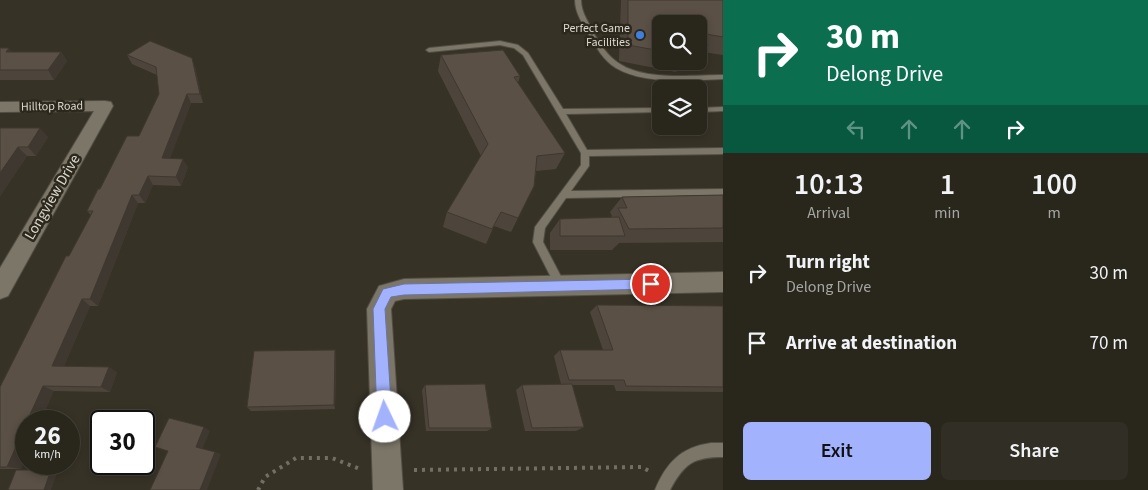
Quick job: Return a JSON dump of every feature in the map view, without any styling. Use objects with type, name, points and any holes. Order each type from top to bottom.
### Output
[{"type":"street","name":"Hilltop Road","points":[[0,107],[105,106]]},
{"type":"street","name":"Longview Drive","points":[[0,289],[105,106]]},
{"type":"street","points":[[388,480],[379,309],[387,293],[404,289],[723,282]]},
{"type":"lane","points":[[578,0],[578,9],[607,57],[616,66],[625,70],[659,77],[723,78]]},
{"type":"lane","points":[[429,50],[500,43],[516,46],[526,54],[585,153],[585,166],[540,227],[538,242],[561,286]]},
{"type":"lane","points":[[707,110],[723,109]]},
{"type":"lane","points":[[561,112],[652,110]]},
{"type":"lane","points":[[585,153],[723,151]]},
{"type":"lane","points":[[564,195],[723,192]]},
{"type":"lane","points":[[665,485],[683,459],[700,450],[723,450]]},
{"type":"path","points":[[258,490],[266,477],[296,458],[332,458],[388,480],[642,467],[665,485]]},
{"type":"building","points":[[628,0],[723,0],[723,37],[707,34],[707,15],[652,15],[652,49],[628,45]]},
{"type":"building","points":[[150,41],[192,58],[200,94],[187,94],[162,158],[183,159],[176,177],[148,176],[139,195],[132,195],[90,299],[82,299],[52,366],[109,367],[101,387],[43,386],[32,410],[15,410],[15,449],[7,467],[0,467],[0,387],[66,256],[69,256],[93,211],[87,211],[98,189],[100,189],[127,136],[139,136],[159,94],[156,67],[127,55]]},
{"type":"building","points":[[0,48],[9,48],[6,52],[61,52],[48,70],[0,70]]},
{"type":"building","points":[[503,50],[520,76],[514,77],[565,153],[537,156],[534,186],[518,218],[501,212],[492,229],[447,212],[488,144],[441,55]]},
{"type":"building","points":[[0,128],[40,128],[28,147],[18,147],[0,173]]},
{"type":"building","points":[[723,195],[723,228],[629,229],[618,208],[627,208],[622,197]]},
{"type":"building","points":[[619,217],[625,236],[560,236],[560,219]]},
{"type":"building","points":[[597,305],[723,306],[723,387],[626,386],[624,380],[569,380],[560,350],[613,350]]},
{"type":"building","points":[[335,350],[334,405],[247,407],[254,351]]},
{"type":"building","points":[[485,384],[492,428],[429,428],[425,385]]},
{"type":"building","points":[[572,384],[584,427],[532,428],[522,385]]},
{"type":"building","points":[[169,418],[204,427],[196,447],[215,452],[200,490],[150,490],[168,451],[155,447]]},
{"type":"building","points":[[15,472],[15,475],[49,475],[44,490],[8,490]]},
{"type":"place","name":"Perfect Game Facilities","points":[[640,35]]},
{"type":"route","points":[[385,417],[379,309],[387,293],[404,289],[651,284]]}]
